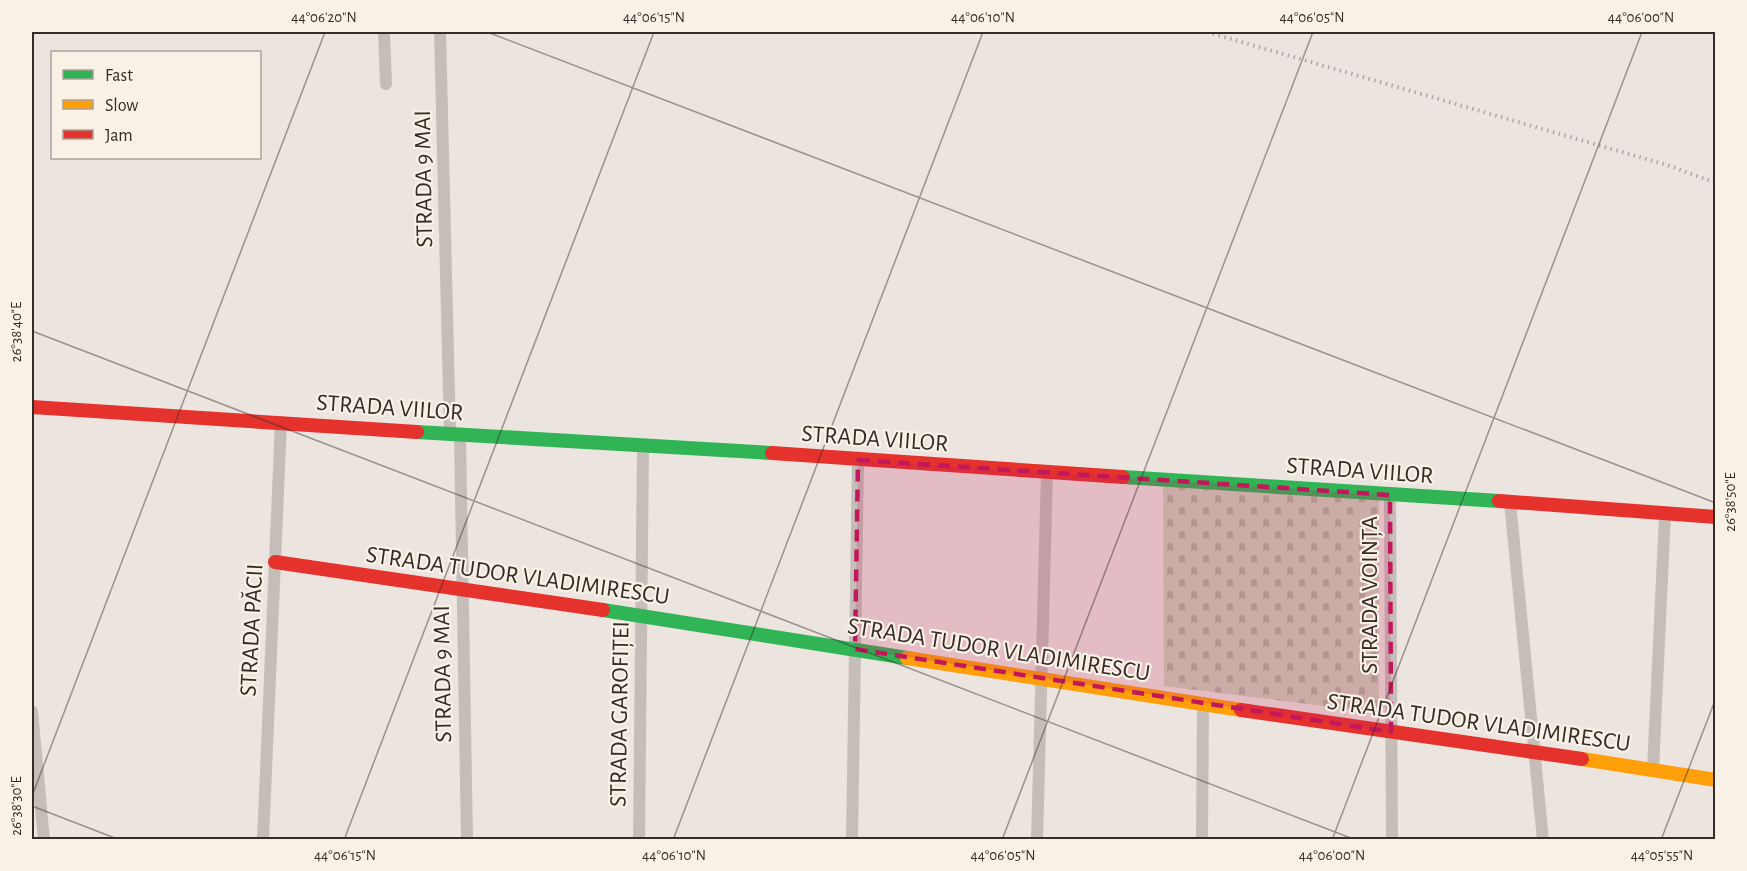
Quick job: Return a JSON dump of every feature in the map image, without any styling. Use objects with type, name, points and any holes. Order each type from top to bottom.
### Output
[{"type":"street","points":[[384,32],[386,84]]},
{"type":"street","name":"STRADA 9 MAI","points":[[441,32],[461,589],[467,840]]},
{"type":"street","name":"STRADA VIILOR","points":[[32,407],[643,445],[1716,517]]},
{"type":"street","name":"STRADA PĂCII","points":[[263,840],[281,422]]},
{"type":"street","name":"STRADA GAROFIȚEI","points":[[639,840],[643,445]]},
{"type":"street","points":[[852,840],[858,460]]},
{"type":"street","points":[[1037,840],[1047,472]]},
{"type":"street","name":"STRADA VOINȚA","points":[[1390,495],[1392,840]]},
{"type":"street","points":[[1510,502],[1543,840]]},
{"type":"street","points":[[1653,770],[1665,514]]},
{"type":"street","name":"STRADA TUDOR VLADIMIRESCU","points":[[275,562],[1716,780]]},
{"type":"street","points":[[1202,840],[1203,703]]},
{"type":"street","points":[[32,711],[44,840]]},
{"type":"lane","points":[[1716,38],[1716,43]]},
{"type":"highlighted area","points":[[858,460],[1390,495],[1391,732],[855,649]]},
{"type":"green space","points":[[1163,484],[1379,497],[1379,713],[1164,686]]},
{"type":"railway","points":[[1207,32],[1667,165],[1716,183]]},
{"type":"traffic: fast","points":[[417,432],[772,453]]},
{"type":"traffic: fast","points":[[1123,477],[1499,501]]},
{"type":"traffic: fast","points":[[603,610],[907,658]]},
{"type":"traffic: slow","points":[[907,658],[1241,710]]},
{"type":"traffic: slow","points":[[1582,759],[1716,780]]},
{"type":"traffic: jam","points":[[32,407],[417,432]]},
{"type":"traffic: jam","points":[[772,453],[1123,477]]},
{"type":"traffic: jam","points":[[1499,501],[1716,517]]},
{"type":"traffic: jam","points":[[275,562],[603,610]]},
{"type":"traffic: jam","points":[[1241,710],[1582,759]]}]
